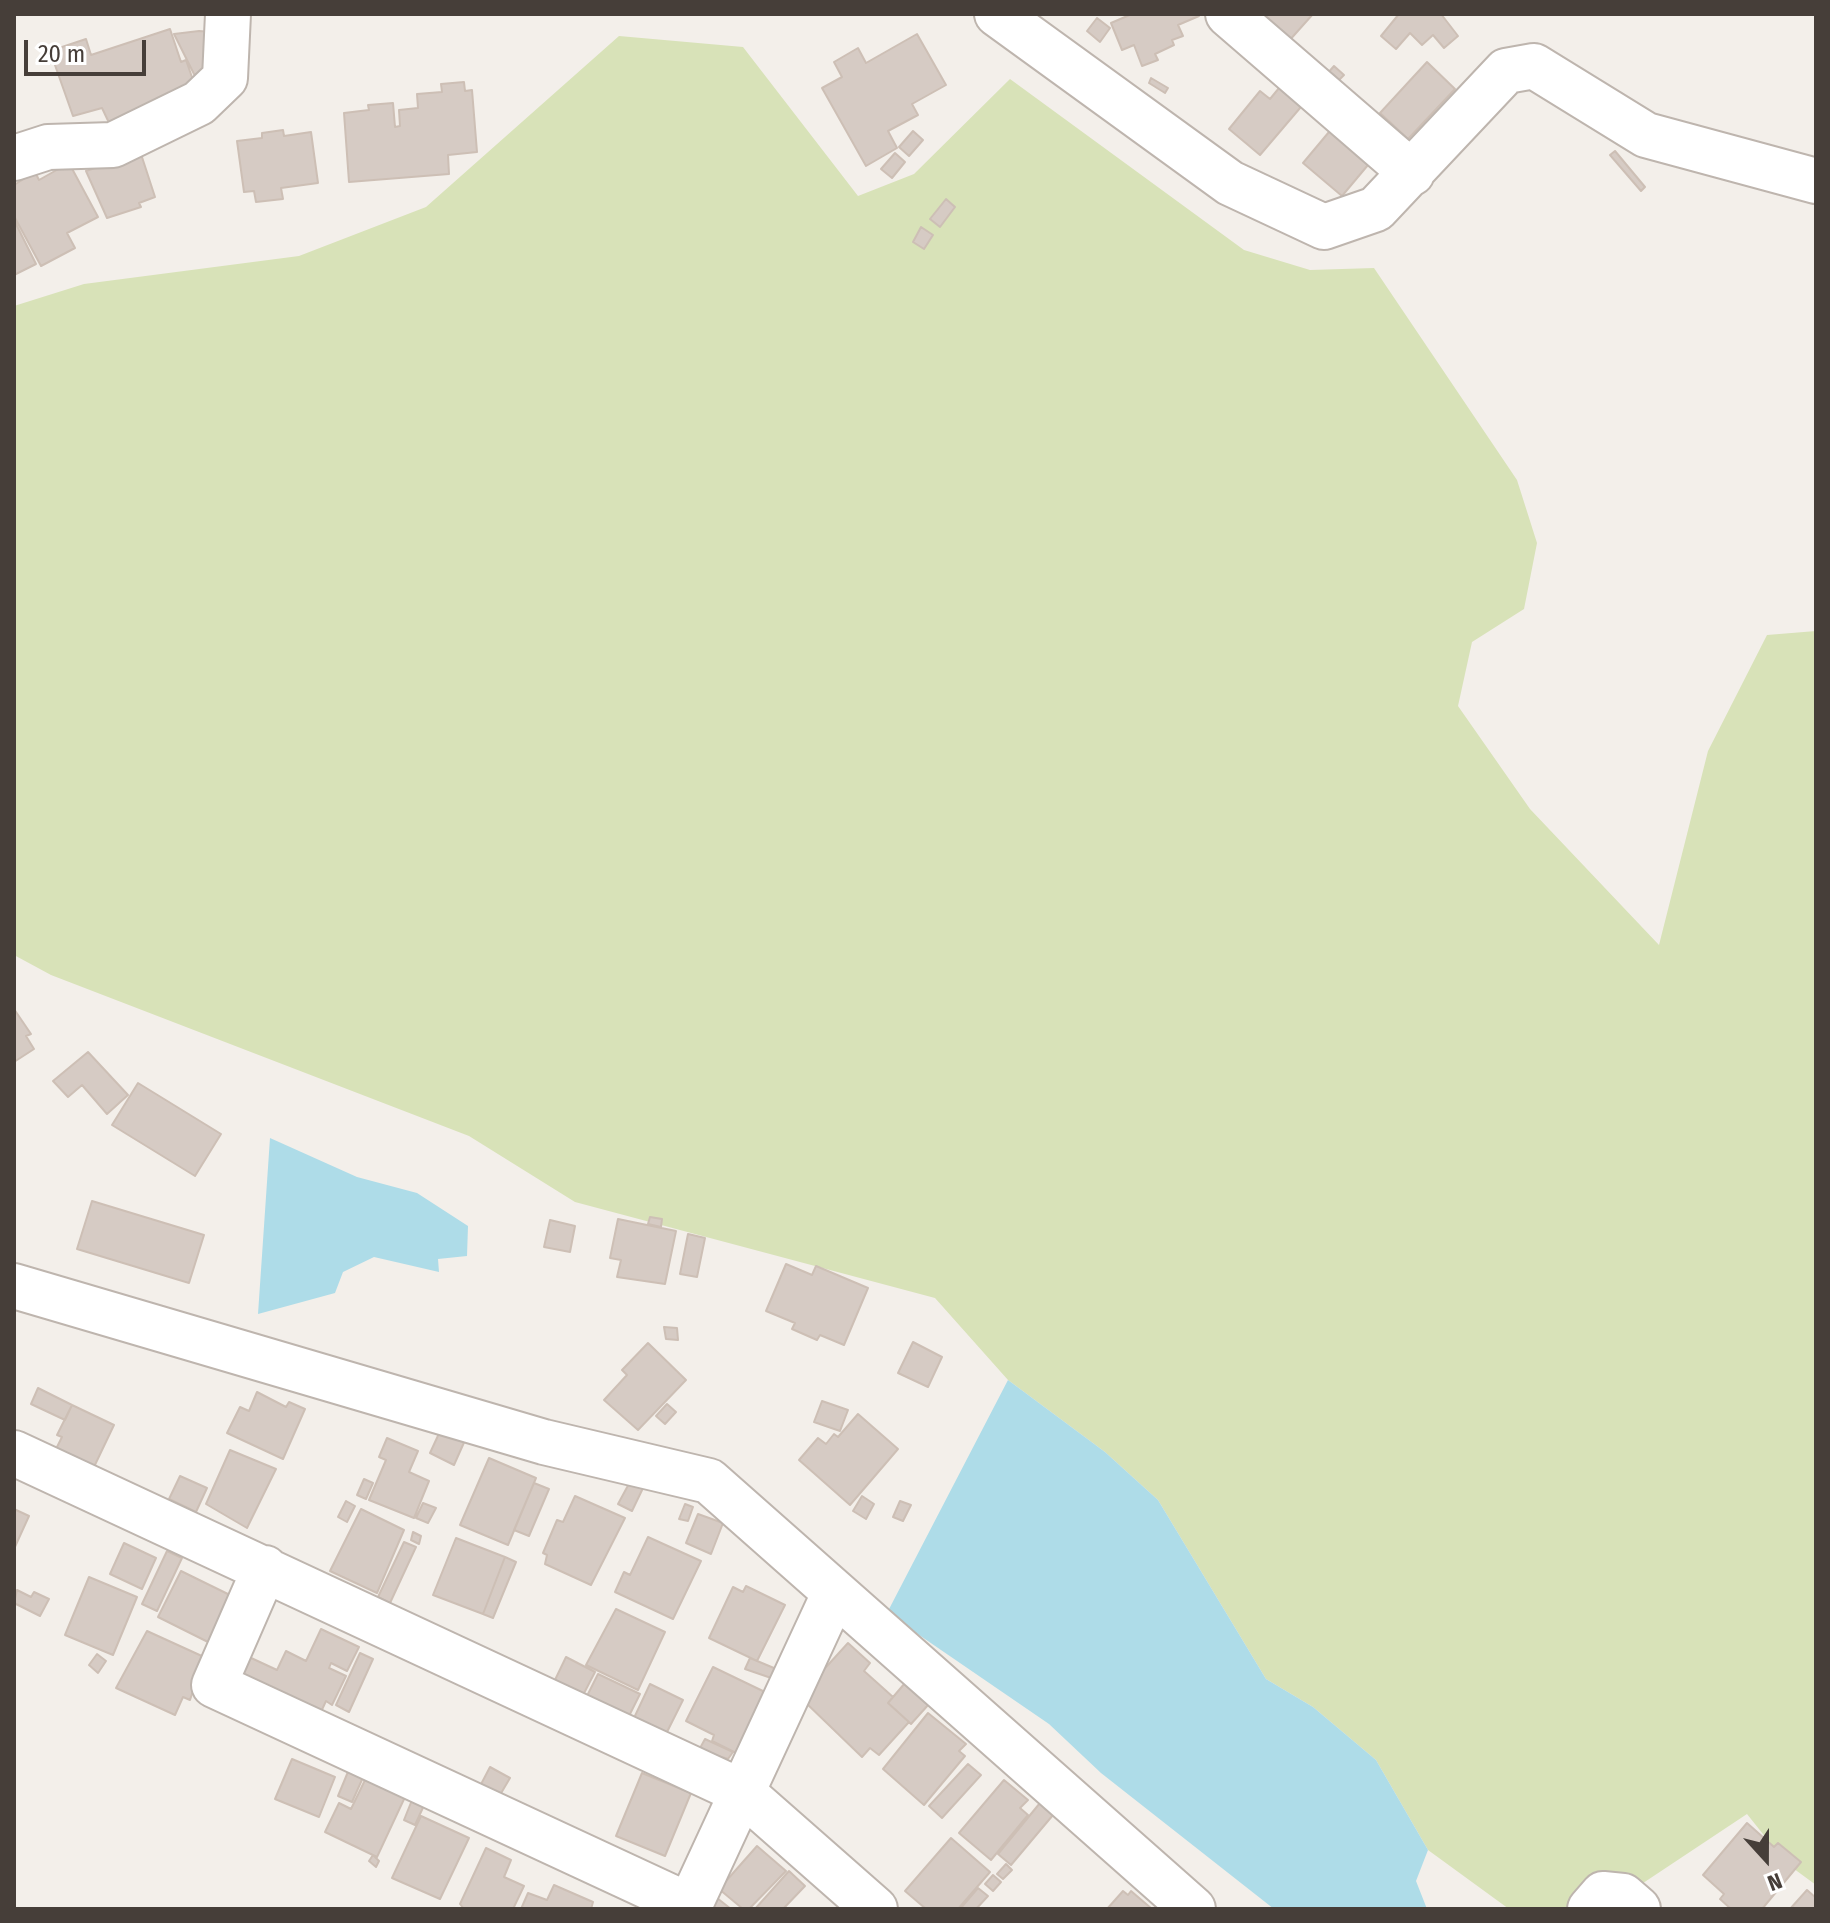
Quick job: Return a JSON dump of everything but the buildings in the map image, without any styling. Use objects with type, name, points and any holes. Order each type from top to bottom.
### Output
[{"type":"street","points":[[14,158],[48,147],[113,145],[199,103],[225,78],[228,14]]},
{"type":"street","points":[[997,14],[1230,183],[1324,227],[1376,209],[1506,71],[1534,66],[1646,135],[1816,181]]},
{"type":"street","points":[[1228,14],[1412,173]]},
{"type":"street","points":[[14,1286],[544,1442],[709,1481],[1193,1909]]},
{"type":"street","points":[[14,1453],[742,1792],[875,1909]]},
{"type":"street","points":[[265,1568],[214,1685],[689,1908],[834,1594]]},
{"type":"street","points":[[1590,1909],[1603,1894],[1623,1896],[1638,1909]]},
{"type":"green space","points":[[619,36],[743,47],[858,196],[914,174],[1010,79],[1244,250],[1310,270],[1374,268],[1517,480],[1537,543],[1524,609],[1472,642],[1458,706],[1530,809],[1659,945],[1708,751],[1767,635],[1816,631],[1816,1885],[1786,1863],[1747,1814],[1604,1909],[1509,1909],[1428,1850],[1376,1760],[1313,1707],[1266,1679],[1158,1500],[1105,1452],[1008,1380],[935,1298],[575,1202],[469,1136],[51,975],[14,955],[14,306],[84,284],[299,256],[426,207]]},
{"type":"water","points":[[270,1138],[357,1177],[417,1193],[468,1226],[467,1256],[438,1259],[439,1272],[374,1257],[343,1272],[335,1293],[258,1314]]},
{"type":"water","points":[[1008,1380],[1105,1452],[1158,1500],[1266,1679],[1313,1707],[1376,1760],[1428,1850],[1416,1881],[1427,1909],[1274,1909],[1101,1773],[1049,1724],[887,1613]]}]
